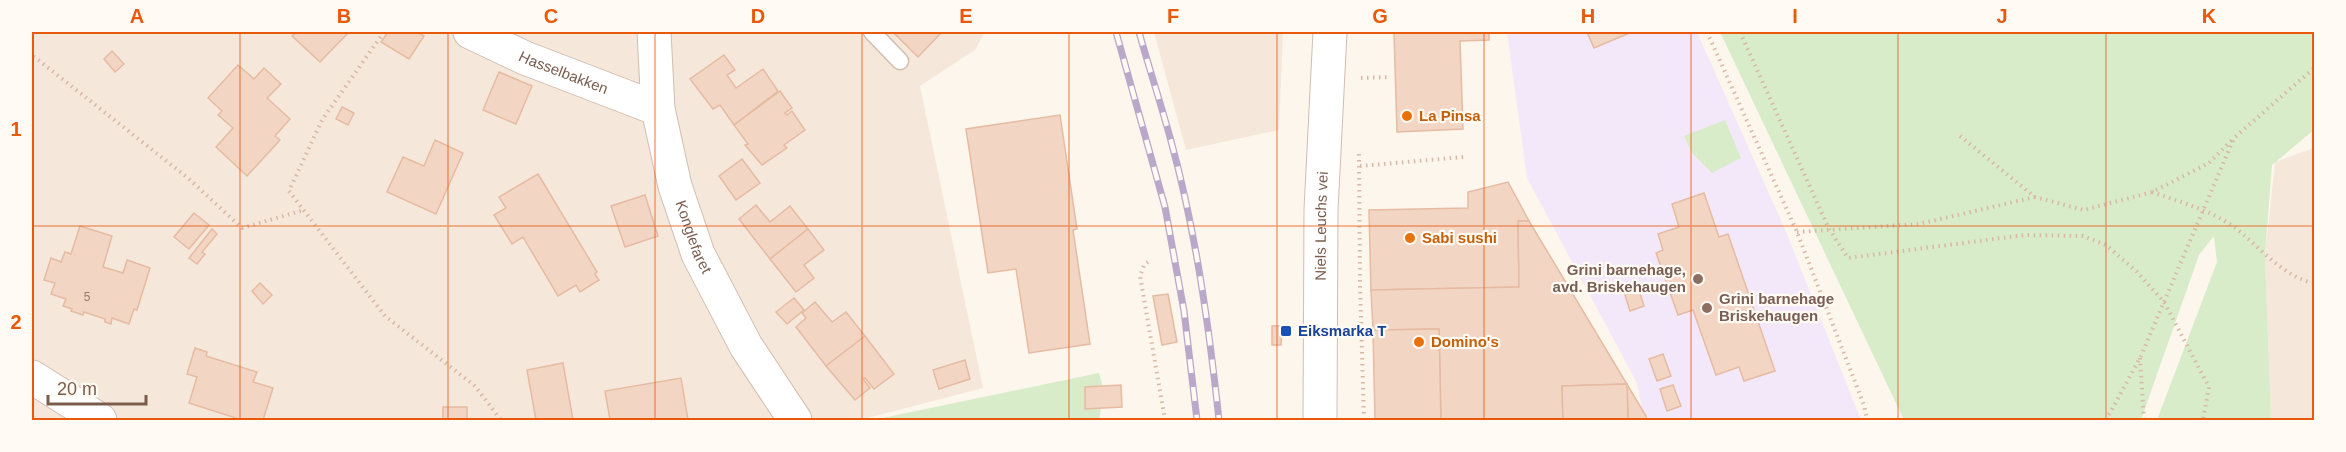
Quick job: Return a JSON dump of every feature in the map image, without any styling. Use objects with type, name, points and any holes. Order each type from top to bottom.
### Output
[{"type":"street","name":"Hasselbakken","points":[[470,32],[525,58],[658,109]]},
{"type":"street","name":"Konglefaret","points":[[654,32],[658,109],[675,186],[698,254],[746,346],[795,420]]},
{"type":"street","name":"Niels Leuchs vei","points":[[1320,420],[1321,210],[1330,32]]},
{"type":"street","points":[[32,377],[100,420]]},
{"type":"lane","points":[[872,32],[900,61]]},
{"type":"path","points":[[384,32],[322,120],[290,191],[385,316],[475,386],[501,420]]},
{"type":"path","points":[[1707,32],[1797,231],[1867,420]]},
{"type":"path","points":[[1740,32],[1829,229],[1848,258],[2025,235],[2083,236],[2106,245],[2137,272],[2164,302],[2209,387],[2203,420]]},
{"type":"path","points":[[32,51],[32,55],[188,178],[242,228],[304,210]]},
{"type":"path","points":[[1960,136],[2035,197],[2084,210],[2152,192],[2209,164],[2234,138],[2314,68]]},
{"type":"path","points":[[1357,88],[1357,78],[1391,77]]},
{"type":"path","points":[[2106,420],[2140,358],[2234,138]]},
{"type":"path","points":[[1359,142],[1364,420]]},
{"type":"path","points":[[1360,165],[1464,157]]},
{"type":"path","points":[[2152,192],[2203,209],[2234,227],[2265,255],[2305,281],[2314,283]]},
{"type":"path","points":[[1797,231],[1919,224],[2035,197]]},
{"type":"path","points":[[1148,262],[1143,266],[1140,276],[1165,420]]},
{"type":"path","points":[[2140,358],[2144,420]]},
{"type":"shaded area","points":[[32,32],[985,32],[975,50],[920,86],[983,388],[860,420],[32,420]]},
{"type":"shaded area","points":[[1154,32],[1283,32],[1279,130],[1186,150]]},
{"type":"shaded area","name":"Grini barnehage Briskehaugen","points":[[1507,32],[1697,32],[1787,234],[1861,420],[1644,420],[1637,383],[1527,178]]},
{"type":"shaded area","points":[[2314,148],[2314,420],[2271,420],[2265,255],[2275,162]]},
{"type":"green space","points":[[1720,32],[2314,32],[2314,130],[2272,165],[2265,255],[2271,420],[2157,420],[2217,262],[2214,236],[2199,255],[2141,420],[1904,420]]},
{"type":"green space","points":[[1725,120],[1741,158],[1712,173],[1692,153],[1684,136]]},
{"type":"green space","points":[[1099,373],[1104,392],[1099,420],[873,420]]},
{"type":"building","points":[[297,32],[349,32],[320,62],[292,36]]},
{"type":"building","points":[[388,32],[417,32],[424,36],[409,59],[381,42]]},
{"type":"building","points":[[893,32],[942,32],[918,57]]},
{"type":"building","points":[[1394,32],[1489,32],[1489,40],[1460,41],[1463,129],[1397,132]]},
{"type":"building","points":[[1587,32],[1632,32],[1594,48]]},
{"type":"building","points":[[112,51],[124,64],[115,72],[104,59]]},
{"type":"building","points":[[724,55],[735,70],[727,75],[736,88],[763,69],[778,91],[734,125],[720,105],[713,109],[690,79]]},
{"type":"building","points":[[238,65],[254,79],[264,68],[281,84],[267,98],[290,119],[275,136],[280,140],[247,176],[216,147],[233,128],[218,115],[222,111],[208,98]]},
{"type":"building","points":[[499,72],[532,86],[516,124],[483,110]]},
{"type":"building","points":[[780,91],[792,108],[785,113],[787,115],[792,111],[805,130],[784,145],[787,148],[762,165],[745,145],[748,144],[734,125]]},
{"type":"building","points":[[342,107],[354,113],[348,125],[336,119]]},
{"type":"building","points":[[1060,115],[1077,229],[1073,230],[1090,344],[1029,353],[1016,269],[988,273],[966,129]]},
{"type":"building","points":[[435,140],[463,153],[436,214],[387,192],[403,157],[424,166]]},
{"type":"building","points":[[742,159],[760,183],[736,200],[719,176]]},
{"type":"building","points":[[538,174],[597,272],[595,274],[599,280],[580,292],[576,285],[558,296],[523,237],[512,244],[494,215],[506,208],[499,197]]},
{"type":"building","points":[[1508,182],[1529,221],[1518,221],[1519,287],[1371,290],[1369,210],[1468,208],[1468,192]]},
{"type":"building","points":[[1704,193],[1719,237],[1728,234],[1775,371],[1744,381],[1739,367],[1716,375],[1693,310],[1678,315],[1656,253],[1663,250],[1658,234],[1679,227],[1672,204]]},
{"type":"building","points":[[645,195],[658,236],[625,247],[611,206]]},
{"type":"building","points":[[756,205],[770,222],[790,206],[808,229],[770,259],[739,219]]},
{"type":"building","points":[[194,213],[209,225],[189,249],[174,237]]},
{"type":"building","points":[[1518,221],[1529,221],[1627,384],[1562,386],[1563,420],[1441,420],[1439,329],[1373,330],[1371,290],[1519,287]]},
{"type":"building","points":[[80,226],[112,236],[103,267],[123,273],[127,260],[150,268],[137,310],[134,309],[129,324],[112,318],[111,324],[105,322],[105,319],[84,312],[83,315],[71,311],[72,309],[63,306],[66,299],[51,294],[55,283],[44,280],[51,258],[61,262],[65,252],[71,254]]},
{"type":"building","points":[[212,229],[217,234],[202,252],[205,254],[197,264],[189,258]]},
{"type":"building","points":[[808,229],[824,250],[804,265],[814,278],[796,292],[770,259]]},
{"type":"building","points":[[260,283],[272,295],[263,304],[252,291]]},
{"type":"building","points":[[1637,284],[1644,306],[1630,311],[1623,289]]},
{"type":"building","points":[[1168,294],[1177,342],[1162,345],[1153,296]]},
{"type":"building","points":[[794,298],[804,310],[787,324],[776,312]]},
{"type":"building","points":[[815,302],[832,322],[846,312],[865,336],[826,366],[796,327],[806,318],[802,313]]},
{"type":"building","points":[[1272,326],[1282,326],[1281,345],[1272,345]]},
{"type":"building","points":[[1439,329],[1441,420],[1375,420],[1373,330]]},
{"type":"building","points":[[865,336],[894,374],[874,389],[865,378],[863,379],[870,388],[855,400],[826,366]]},
{"type":"building","points":[[195,348],[207,352],[206,356],[257,372],[253,382],[273,388],[263,420],[238,420],[189,403],[197,377],[187,374]]},
{"type":"building","points":[[1663,354],[1671,376],[1657,381],[1649,359]]},
{"type":"building","points":[[965,360],[970,379],[939,389],[933,370]]},
{"type":"building","points":[[563,363],[573,420],[536,420],[527,370]]},
{"type":"building","points":[[681,378],[688,420],[610,420],[605,391]]},
{"type":"building","points":[[1627,384],[1646,416],[1646,420],[1628,420]]},
{"type":"building","points":[[1627,384],[1628,420],[1563,420],[1562,386]]},
{"type":"building","points":[[1121,385],[1122,407],[1085,409],[1085,387]]},
{"type":"building","points":[[1673,385],[1681,406],[1667,411],[1660,389]]},
{"type":"building","points":[[443,407],[467,407],[467,420],[443,420]]},
{"type":"railway","points":[[1116,32],[1165,207],[1184,311],[1197,420]]},
{"type":"railway","points":[[1139,32],[1171,141],[1188,210],[1206,315],[1219,420]]},
{"type":"place","name":"La Pinsa","points":[[1407,116]]},
{"type":"place","name":"Sabi sushi","points":[[1410,238]]},
{"type":"place","name":"Grini barnehage, avd. Briskehaugen","points":[[1698,279]]},
{"type":"place","name":"Grini barnehage Briskehaugen","points":[[1707,308]]},
{"type":"place","name":"Eiksmarka T","points":[[1286,331]]},
{"type":"place","name":"Domino's","points":[[1419,342]]}]
